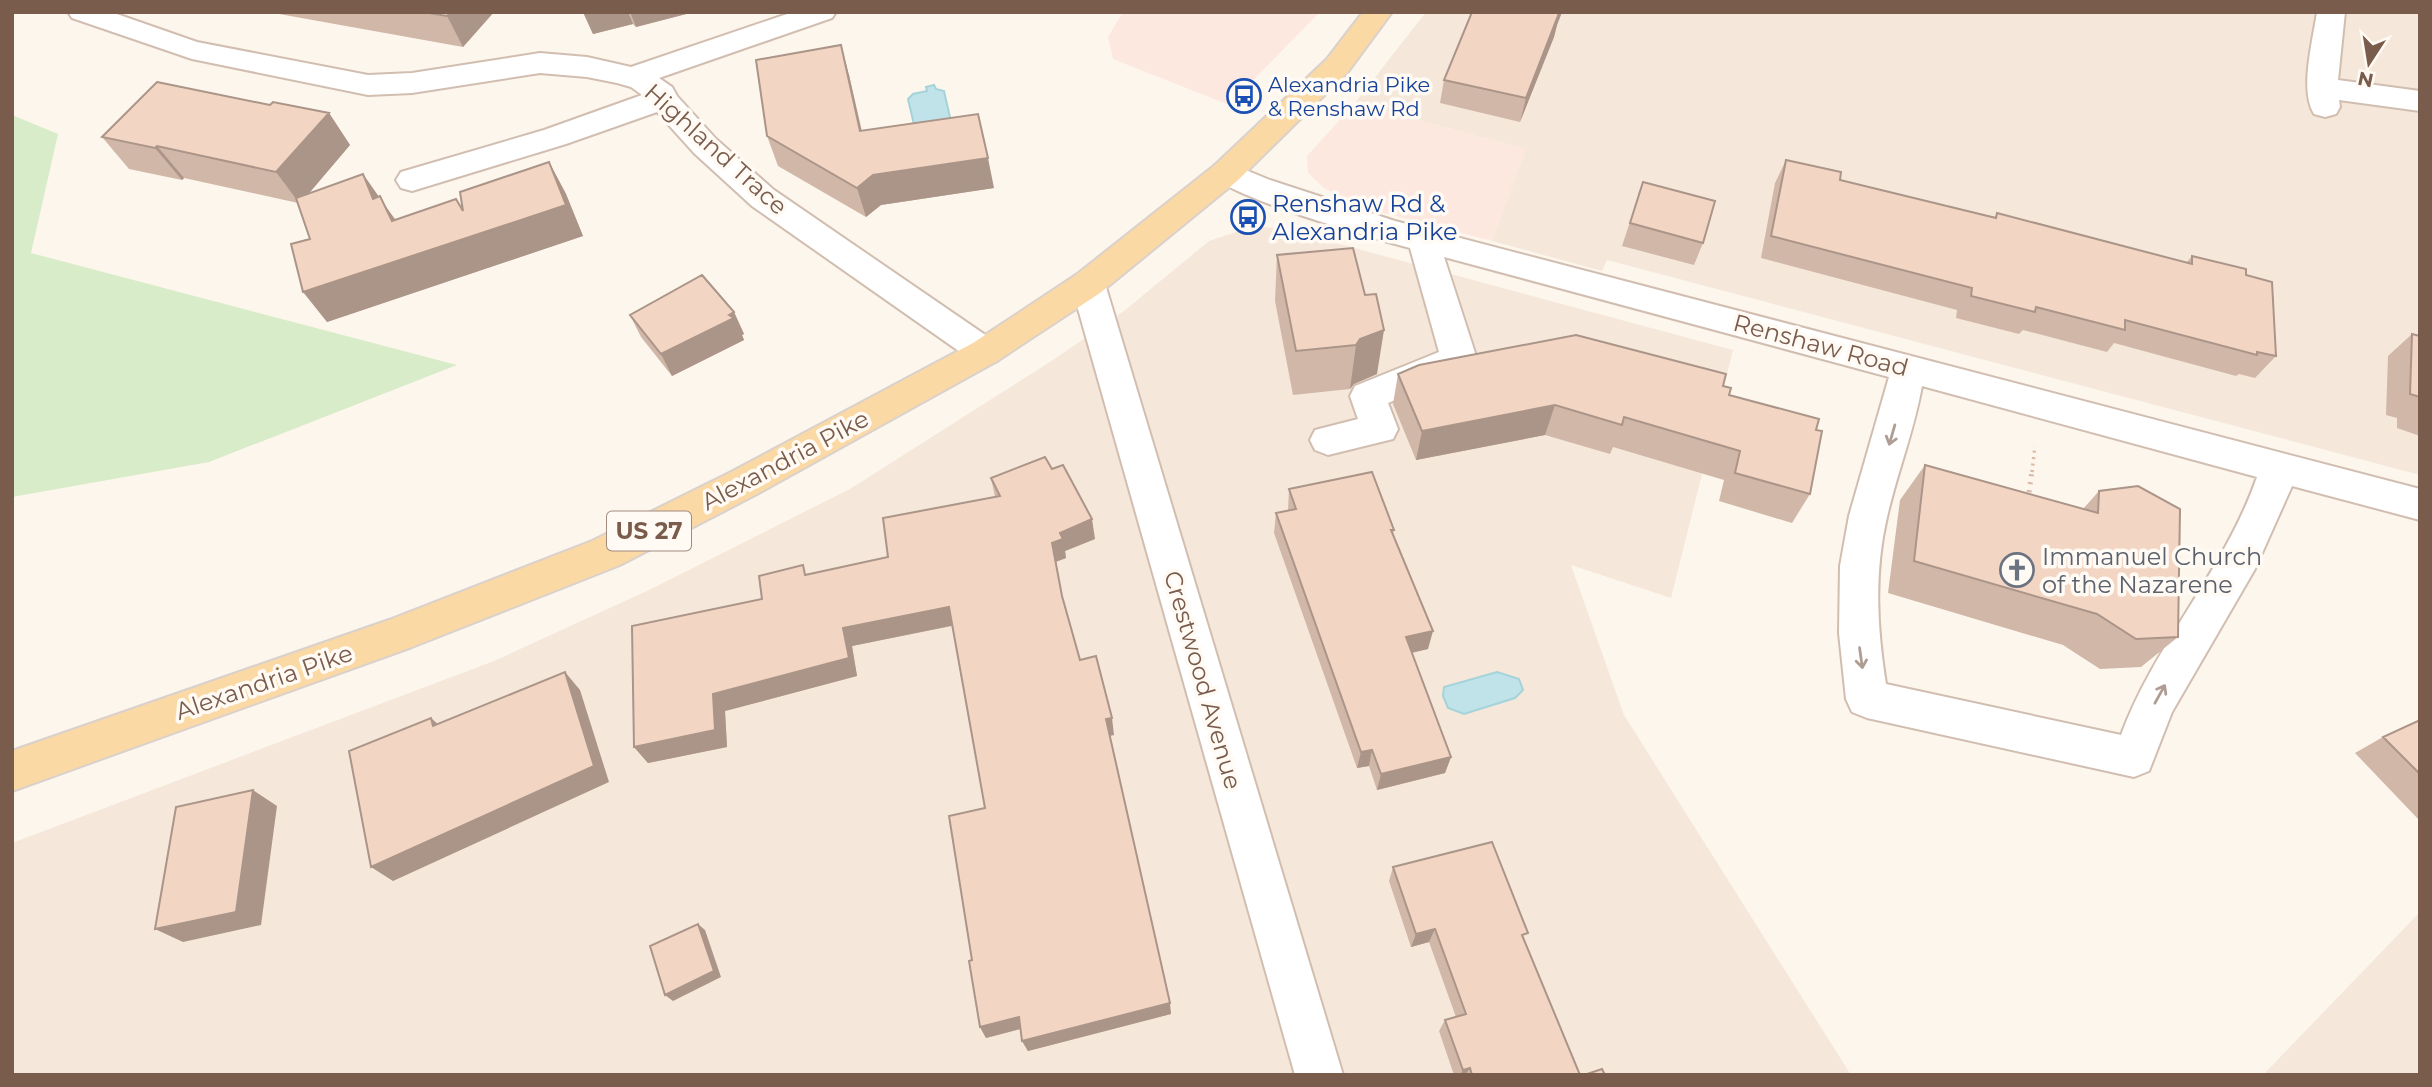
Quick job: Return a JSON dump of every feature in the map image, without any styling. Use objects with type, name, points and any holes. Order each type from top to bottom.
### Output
[{"type":"main road","name":"Alexandria Pike","points":[[12,772],[398,635],[606,553],[744,483],[985,352],[1088,284],[1226,173],[1337,66],[1378,12]]},
{"type":"street","name":"Highland Trace","points":[[82,12],[192,50],[368,85],[412,83],[540,63],[587,66],[641,80],[661,94],[662,99],[705,146],[763,198],[985,352]]},
{"type":"street","points":[[630,78],[822,12]]},
{"type":"street","points":[[2331,12],[2324,97],[2420,101]]},
{"type":"street","points":[[412,180],[555,136],[662,99]]},
{"type":"street","name":"Renshaw Road","points":[[1226,173],[1259,188],[1425,240],[2420,505]]},
{"type":"street","points":[[1328,440],[1380,429],[1368,396],[1459,359],[1428,260],[1425,240]]},
{"type":"street","name":"Crestwood Avenue","points":[[1088,284],[1319,1075]]},
{"type":"street","points":[[1908,368],[1859,565],[1857,626],[1867,699],[2134,757],[2157,700],[2208,615],[2261,516],[2279,468]]},
{"type":"path","points":[[2028,505],[2035,440]]},
{"type":"shaded area","points":[[1123,12],[1320,12],[1229,105],[1113,59],[1108,37]]},
{"type":"shaded area","points":[[1426,12],[2420,12],[2420,475],[1607,260],[1602,271],[1492,241],[1525,149],[1355,103]]},
{"type":"shaded area","points":[[1355,103],[1526,149],[1492,241],[1357,206],[1324,188],[1308,173],[1307,156]]},
{"type":"shaded area","points":[[1251,227],[1280,228],[1733,350],[1671,598],[1571,565],[1624,715],[1851,1075],[12,1075],[12,843],[494,661],[649,590],[850,489],[1053,360],[1124,311],[1209,241]]},
{"type":"shaded area","points":[[2420,912],[2420,1075],[2263,1075]]},
{"type":"green space","points":[[12,115],[58,134],[31,253],[457,365],[209,462],[12,497]]},
{"type":"water","points":[[934,85],[936,89],[944,91],[952,126],[916,133],[908,99]]},
{"type":"water","points":[[1497,672],[1519,679],[1523,690],[1515,698],[1464,714],[1448,708],[1443,696],[1444,687]]},
{"type":"building","points":[[423,12],[451,12],[447,16]]},
{"type":"building","points":[[1472,12],[1559,13],[1526,98],[1444,80]]},
{"type":"building","points":[[841,45],[860,131],[978,114],[988,158],[873,175],[857,188],[767,136],[756,60]]},
{"type":"building","points":[[157,82],[270,105],[273,102],[329,113],[276,172],[102,137]]},
{"type":"building","points":[[1786,160],[1841,172],[1840,180],[1996,218],[1997,213],[2192,264],[2192,256],[2246,269],[2246,275],[2272,282],[2276,356],[2257,352],[2257,355],[2125,320],[2125,330],[2036,307],[2035,312],[1971,296],[1972,288],[1771,236]]},
{"type":"building","points":[[549,162],[566,205],[303,292],[291,244],[310,239],[296,198],[363,174],[373,199],[380,196],[392,221],[456,199],[463,211],[460,192]]},
{"type":"building","points":[[1643,182],[1715,201],[1703,243],[1630,223]]},
{"type":"building","points":[[1353,248],[1365,295],[1376,294],[1384,330],[1360,339],[1356,345],[1296,351],[1277,255]]},
{"type":"building","points":[[702,275],[734,312],[729,315],[734,318],[661,354],[630,315]]},
{"type":"building","points":[[2412,334],[2420,336],[2420,397],[2410,394]]},
{"type":"building","points":[[1576,335],[1726,374],[1723,386],[1731,388],[1729,395],[1819,419],[1816,430],[1822,431],[1810,494],[1735,473],[1740,451],[1624,417],[1622,425],[1555,405],[1422,431],[1398,374],[1419,365]]},
{"type":"building","points":[[1045,457],[1052,469],[1063,465],[1092,519],[1060,533],[1063,539],[1052,543],[1062,596],[1080,660],[1096,656],[1112,718],[1106,719],[1170,1003],[1022,1041],[1019,1017],[980,1027],[949,816],[985,808],[949,607],[843,628],[849,658],[713,694],[715,730],[634,747],[632,626],[762,599],[759,576],[803,565],[805,575],[888,557],[883,518],[1000,496],[991,478]]},
{"type":"building","points":[[1925,465],[2098,513],[2099,491],[2138,486],[2180,509],[2178,637],[2136,639],[2097,614],[1914,561]]},
{"type":"building","points":[[1372,472],[1394,530],[1391,530],[1433,631],[1406,637],[1451,757],[1381,774],[1372,750],[1361,752],[1276,513],[1296,509],[1289,489]]},
{"type":"building","points":[[565,672],[594,766],[371,867],[349,751],[431,718],[433,726]]},
{"type":"building","points":[[2420,720],[2420,774],[2383,737]]},
{"type":"building","points":[[253,790],[236,912],[155,929],[176,807]]},
{"type":"building","points":[[1492,842],[1528,933],[1522,935],[1580,1075],[1472,1075],[1470,1068],[1463,1070],[1445,1020],[1466,1014],[1435,929],[1416,934],[1393,867]]},
{"type":"building","points":[[698,924],[714,971],[665,995],[650,946]]},
{"type":"building","points":[[1602,1069],[1605,1075],[1584,1075]]},
{"type":"place","name":"Alexandria Pike & Renshaw Rd","points":[[1244,96]]},
{"type":"place","name":"Renshaw Rd & Alexandria Pike","points":[[1248,217]]},
{"type":"place","name":"Immanuel Church of the Nazarene","points":[[2017,570]]}]
